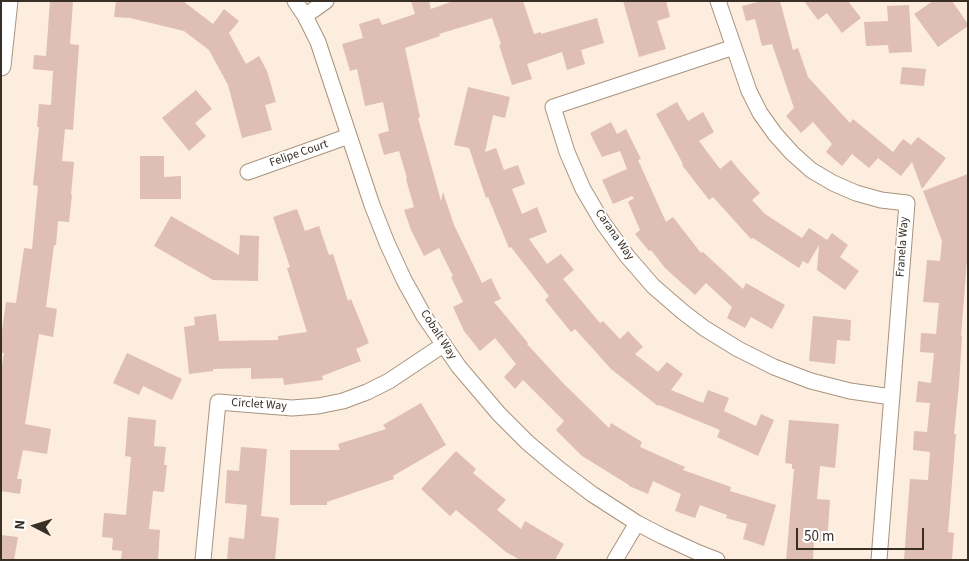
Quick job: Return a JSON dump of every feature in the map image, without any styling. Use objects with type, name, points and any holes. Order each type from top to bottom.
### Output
[{"type":"street","points":[[1,66],[8,1]]},
{"type":"street","name":"Cobalt Way","points":[[295,1],[318,42],[372,205],[387,243],[420,309],[459,367],[498,414],[528,443],[592,494],[637,523],[717,560]]},
{"type":"street","points":[[305,16],[326,1]]},
{"type":"street","name":"Franela Way","points":[[718,1],[749,91],[760,113],[792,153],[811,170],[833,183],[856,193],[881,200],[907,204],[879,560]]},
{"type":"street","name":"Carana Way","points":[[734,47],[553,107],[567,152],[583,189],[603,224],[653,286],[704,328],[738,350],[774,367],[811,381],[850,391],[892,397]]},
{"type":"street","name":"Felipe Court","points":[[248,172],[350,136]]},
{"type":"street","name":"Circlet Way","points":[[203,560],[218,402],[292,408],[318,406],[342,401],[390,381],[443,345]]},
{"type":"street","points":[[615,560],[637,523]]},
{"type":"building","points":[[50,1],[73,1],[70,44],[79,45],[73,130],[65,129],[62,161],[74,162],[72,195],[69,222],[58,221],[56,245],[54,245],[46,307],[57,309],[53,337],[39,334],[25,424],[51,429],[47,454],[23,450],[17,479],[22,479],[20,494],[1,491],[1,372],[4,353],[1,353],[1,338],[6,302],[16,303],[24,248],[32,249],[38,186],[33,185],[39,127],[37,127],[39,104],[51,105],[53,71],[33,69],[34,55],[46,56]]},
{"type":"building","points":[[116,1],[183,1],[213,24],[224,9],[239,21],[229,33],[246,64],[259,56],[267,71],[276,102],[265,105],[272,130],[242,138],[228,85],[209,50],[184,31],[130,18],[114,17]]},
{"type":"building","points":[[411,1],[429,1],[431,9],[453,1],[523,1],[534,34],[541,32],[541,34],[597,18],[604,43],[581,50],[585,64],[567,70],[562,52],[527,64],[532,79],[512,85],[492,18],[439,34],[440,36],[405,48],[420,117],[418,118],[441,201],[443,192],[454,225],[482,283],[491,278],[501,299],[494,302],[527,344],[609,428],[611,423],[642,442],[640,447],[685,467],[683,470],[731,487],[730,491],[776,505],[764,546],[743,539],[747,524],[726,518],[727,515],[700,505],[695,518],[675,511],[681,494],[653,481],[648,494],[629,486],[582,456],[556,430],[564,421],[523,380],[515,389],[504,377],[516,364],[495,338],[480,351],[464,331],[453,307],[463,302],[439,248],[424,256],[411,230],[404,210],[414,207],[399,151],[384,155],[378,134],[389,131],[383,102],[365,106],[357,69],[350,71],[342,44],[363,38],[359,24],[379,18],[382,25],[415,14]]},
{"type":"building","points":[[623,1],[666,1],[670,17],[657,21],[666,49],[639,57]]},
{"type":"building","points":[[762,1],[780,1],[793,50],[798,48],[808,77],[850,123],[853,119],[893,152],[903,139],[911,145],[918,137],[946,158],[922,189],[912,162],[901,176],[878,158],[869,168],[852,154],[842,166],[826,152],[832,144],[813,122],[801,133],[786,116],[794,108],[772,44],[762,46],[755,19],[746,21],[742,6]]},
{"type":"building","points":[[804,1],[848,1],[861,18],[842,33],[827,13],[818,20]]},
{"type":"building","points":[[933,1],[952,1],[968,24],[968,26],[938,47],[914,14]]},
{"type":"building","points":[[909,5],[912,52],[889,53],[888,45],[866,46],[864,22],[888,21],[887,6]]},
{"type":"building","points":[[902,67],[926,69],[924,86],[900,84]]},
{"type":"building","points":[[468,87],[510,97],[505,118],[493,115],[485,152],[496,148],[504,170],[518,165],[525,184],[512,189],[522,214],[537,207],[547,232],[529,239],[547,264],[561,254],[574,270],[563,279],[600,323],[603,321],[620,339],[628,331],[643,347],[635,354],[658,372],[667,362],[683,374],[671,390],[703,403],[708,390],[729,398],[724,411],[756,426],[761,414],[774,420],[758,456],[717,437],[720,430],[658,406],[611,369],[575,329],[571,332],[545,300],[549,296],[511,247],[509,248],[488,197],[486,198],[469,148],[454,145]]},
{"type":"building","points":[[196,90],[212,109],[195,123],[206,136],[189,151],[162,118]]},
{"type":"building","points":[[677,102],[688,121],[703,112],[714,132],[699,141],[720,169],[731,160],[760,193],[752,200],[765,214],[802,238],[809,228],[827,240],[832,233],[848,245],[840,257],[859,271],[845,290],[817,270],[819,245],[808,264],[803,261],[799,268],[753,238],[751,239],[713,197],[709,200],[682,165],[656,114]]},
{"type":"building","points":[[611,122],[617,134],[626,129],[641,159],[638,160],[666,222],[673,217],[701,253],[703,252],[743,289],[746,283],[785,305],[772,329],[751,317],[745,328],[727,318],[732,307],[706,283],[695,295],[665,268],[635,234],[640,230],[628,202],[634,198],[632,196],[613,204],[602,180],[627,169],[620,151],[602,157],[590,133]]},
{"type":"building","points":[[140,156],[164,156],[164,177],[181,176],[181,199],[140,199]]},
{"type":"building","points":[[968,174],[968,248],[948,532],[954,533],[952,560],[904,560],[910,479],[928,480],[930,452],[913,450],[914,431],[927,432],[930,403],[916,402],[918,381],[931,383],[934,353],[920,352],[921,333],[936,334],[939,303],[923,302],[927,260],[940,261],[942,241],[923,191]]},
{"type":"building","points":[[297,209],[305,231],[319,226],[329,255],[333,254],[348,301],[351,299],[369,343],[356,349],[361,361],[322,376],[323,380],[284,385],[283,378],[251,379],[251,368],[213,369],[213,371],[189,374],[184,327],[195,325],[194,317],[216,314],[219,341],[278,340],[278,336],[307,332],[287,268],[290,267],[273,217]]},
{"type":"building","points":[[171,216],[239,255],[240,235],[259,236],[258,281],[213,280],[154,246]]},
{"type":"building","points":[[813,316],[851,320],[850,341],[837,340],[835,364],[809,361]]},
{"type":"building","points":[[127,353],[182,379],[172,400],[143,386],[139,395],[113,383]]},
{"type":"building","points":[[421,403],[446,445],[393,476],[394,479],[327,502],[327,505],[290,505],[290,450],[340,450],[338,444],[386,429],[383,425]]},
{"type":"building","points":[[128,417],[156,420],[154,446],[166,447],[164,465],[167,465],[164,492],[153,491],[149,529],[160,530],[158,560],[121,560],[122,551],[112,550],[113,538],[102,537],[104,513],[126,515],[131,457],[125,456]]},
{"type":"building","points":[[789,420],[839,424],[835,468],[820,466],[817,499],[830,500],[827,543],[814,541],[813,560],[786,560],[794,469],[792,469],[792,464],[785,463]]},
{"type":"building","points":[[241,447],[267,449],[261,516],[279,518],[275,560],[227,560],[229,537],[244,539],[247,505],[225,503],[227,470],[239,471]]},
{"type":"building","points":[[456,451],[476,469],[473,473],[506,500],[497,510],[521,529],[525,521],[564,544],[555,560],[520,560],[506,552],[456,510],[450,516],[421,489]]},
{"type":"building","points":[[1,535],[18,537],[14,560],[1,560]]}]
